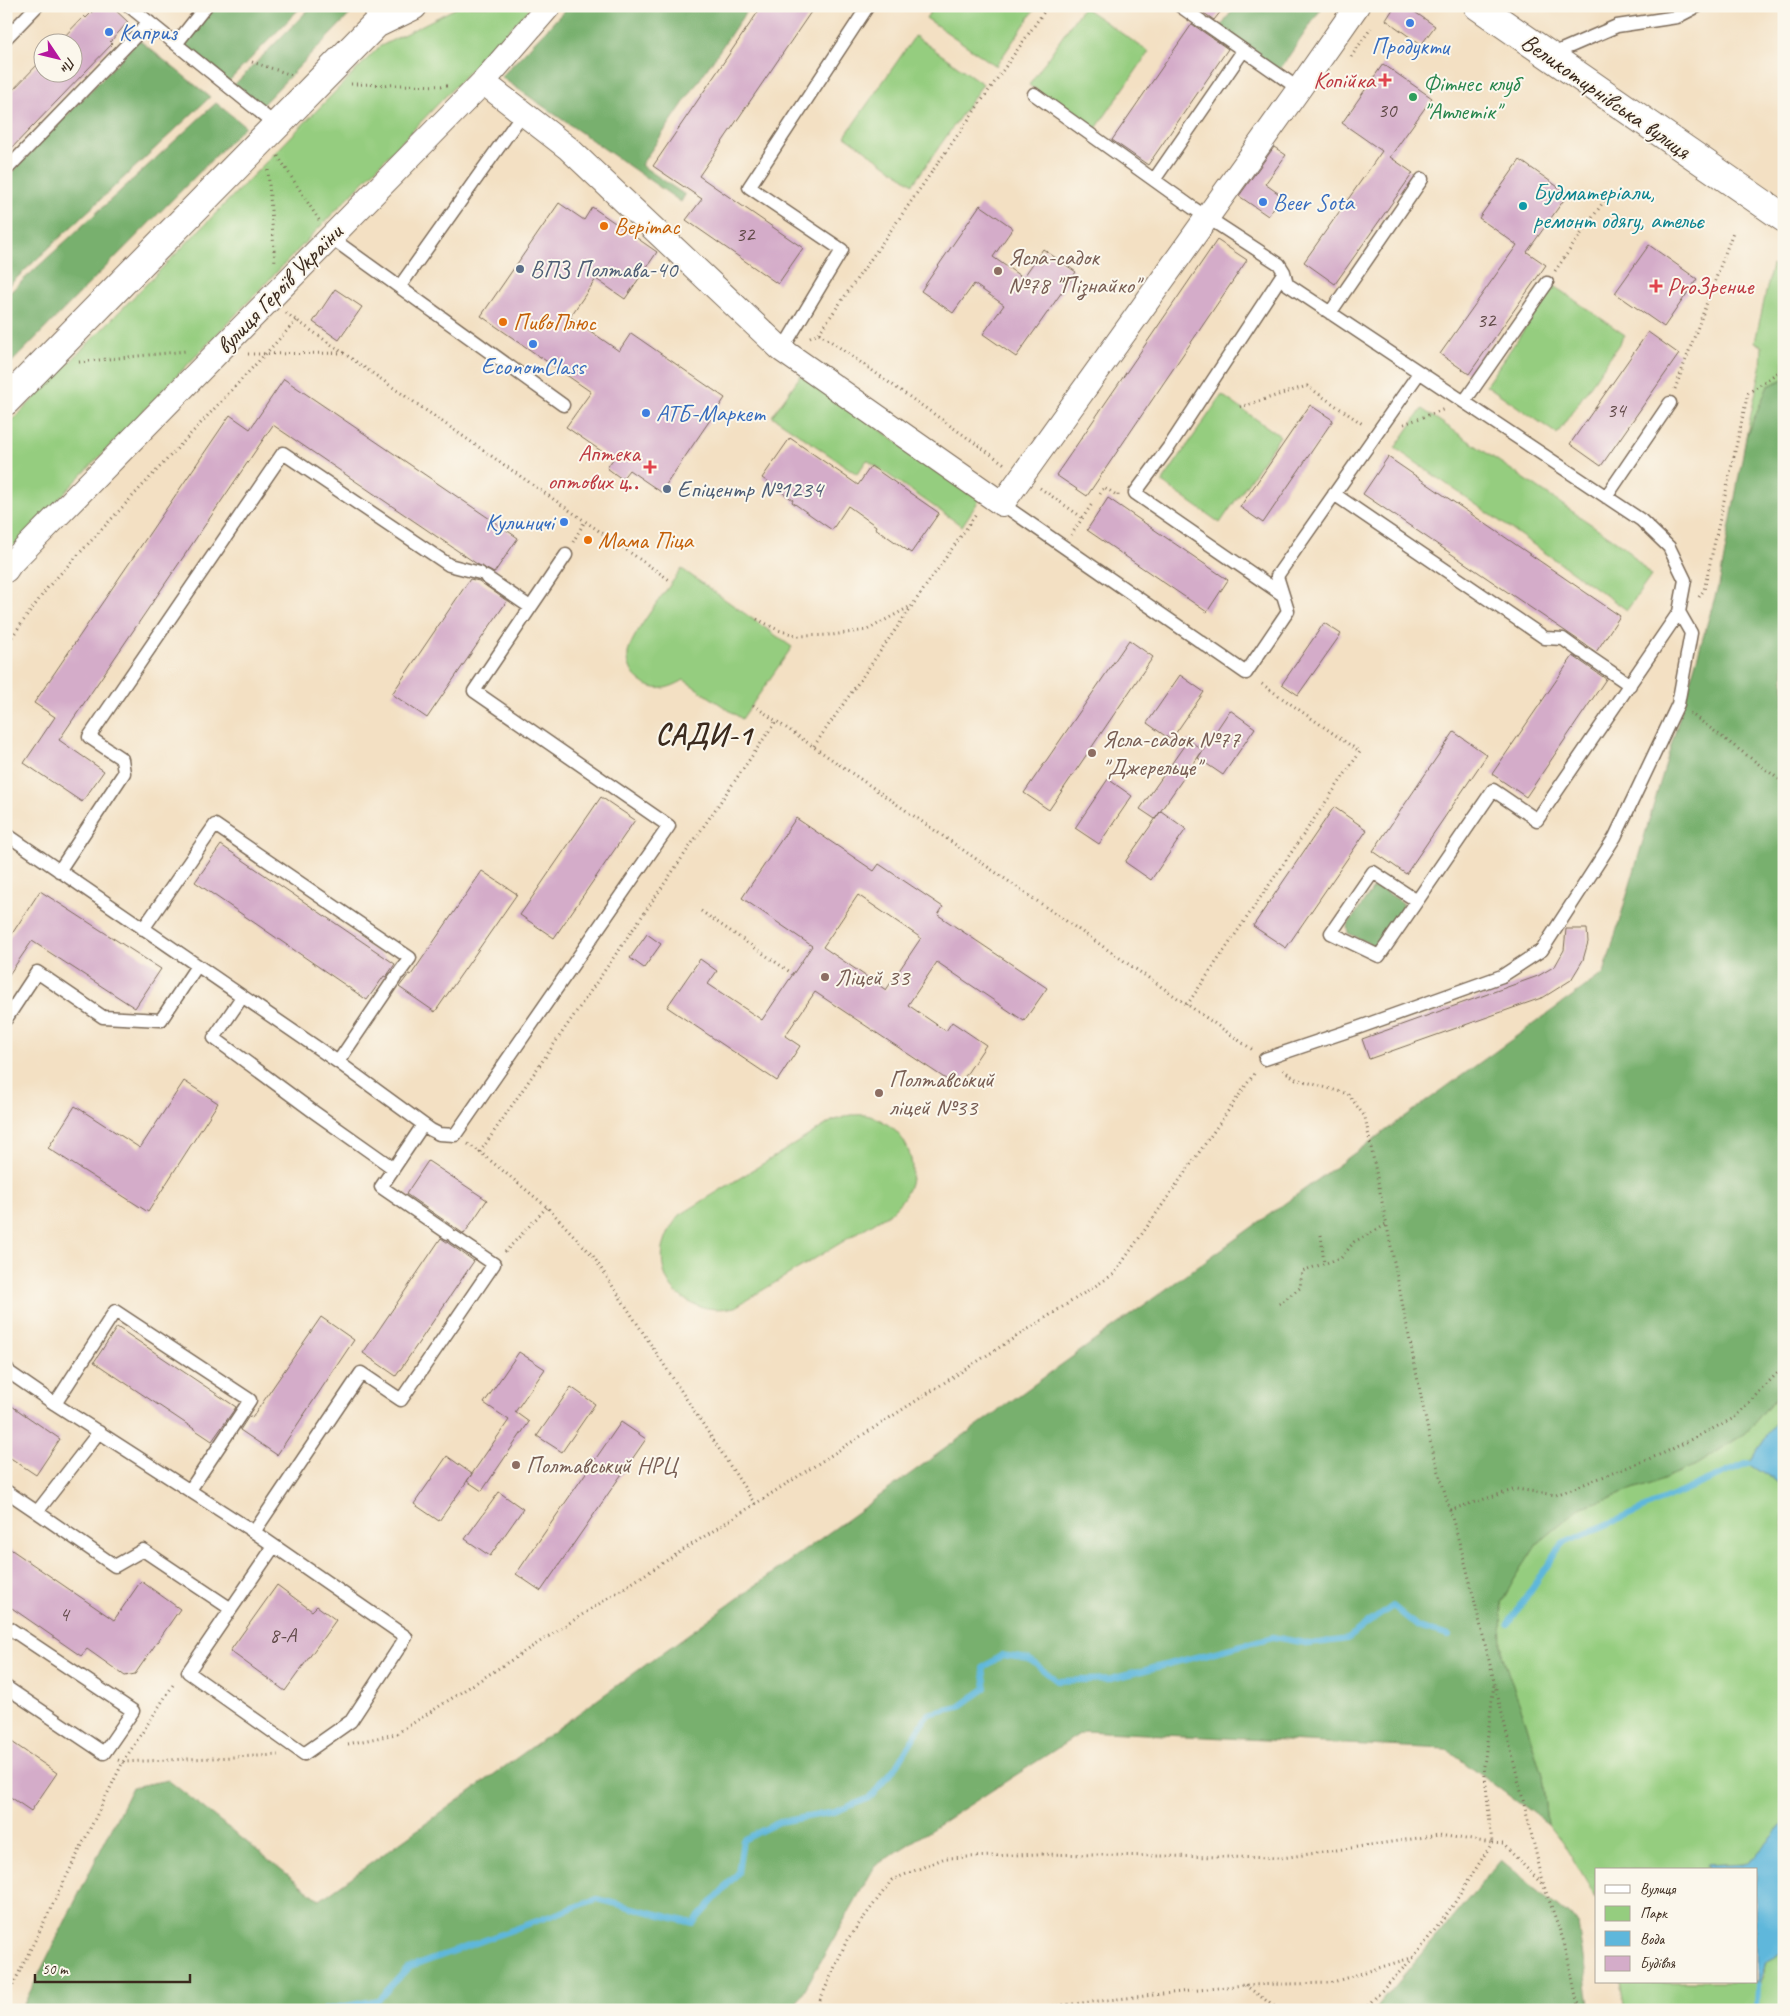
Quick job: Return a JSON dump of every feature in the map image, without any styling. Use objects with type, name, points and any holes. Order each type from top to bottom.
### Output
[{"type":"main road","points":[[6,401],[275,145],[318,83],[382,15],[414,6]]},
{"type":"main road","name":"Великотирнівська вулиця","points":[[1478,6],[1784,218]]},
{"type":"street","name":"вулиця Героїв України","points":[[6,570],[483,82],[549,6]]},
{"type":"street","points":[[483,82],[568,148],[782,350],[995,500],[1022,476],[1357,6]]},
{"type":"lane","points":[[8,33],[37,6]]},
{"type":"lane","points":[[129,6],[176,44],[275,145]]},
{"type":"lane","points":[[176,44],[206,6]]},
{"type":"lane","points":[[782,350],[842,250],[748,187],[868,6]]},
{"type":"lane","points":[[1180,6],[1299,89]]},
{"type":"lane","points":[[1548,56],[1617,26],[1677,17],[1698,6]]},
{"type":"lane","points":[[6,170],[149,22]]},
{"type":"lane","points":[[1154,180],[1243,51]]},
{"type":"lane","points":[[1034,94],[1154,180],[1279,264],[1284,272],[1286,284],[1641,520],[1669,547],[1685,580],[1680,612],[1537,820],[1493,790],[1417,901],[1379,956],[1331,933],[1373,872],[1417,901]]},
{"type":"lane","points":[[400,286],[523,113]]},
{"type":"lane","points":[[1330,313],[1422,179]]},
{"type":"lane","points":[[330,237],[563,405]]},
{"type":"lane","points":[[1283,595],[1135,493],[1168,447],[1284,272]]},
{"type":"lane","points":[[1464,402],[1546,283]]},
{"type":"lane","points":[[995,500],[1246,673],[1288,611],[1277,576],[1419,373]]},
{"type":"lane","points":[[1606,497],[1670,403]]},
{"type":"lane","points":[[59,870],[124,773],[122,759],[90,737],[283,453],[449,565],[483,575],[530,607]]},
{"type":"lane","points":[[1334,494],[1545,638],[1563,639],[1630,685]]},
{"type":"lane","points":[[6,834],[338,1062],[423,1125],[439,1134],[455,1135],[669,826],[474,691],[566,555]]},
{"type":"lane","points":[[1265,1059],[1502,976],[1542,950],[1615,837],[1678,704],[1691,633],[1680,612]]},
{"type":"lane","points":[[143,929],[215,825],[410,958],[338,1062]]},
{"type":"lane","points":[[6,1019],[38,972],[103,1017],[161,1020],[197,966]]},
{"type":"lane","points":[[242,997],[214,1038],[394,1168]]},
{"type":"lane","points":[[254,1532],[361,1373],[401,1400],[494,1264],[381,1187],[423,1125]]},
{"type":"lane","points":[[55,1404],[115,1311],[250,1400],[190,1490]]},
{"type":"lane","points":[[6,1367],[10,1373],[55,1404],[254,1532],[406,1637],[351,1721],[304,1754],[188,1672],[274,1546]]},
{"type":"lane","points":[[37,1512],[99,1432]]},
{"type":"lane","points":[[6,1491],[115,1566],[143,1550],[231,1609]]},
{"type":"lane","points":[[6,1626],[133,1711],[104,1753],[6,1687]]},
{"type":"path","points":[[782,350],[819,333],[1048,6]]},
{"type":"path","points":[[252,62],[318,83]]},
{"type":"path","points":[[347,84],[455,86]]},
{"type":"path","points":[[275,145],[330,237]]},
{"type":"path","points":[[275,145],[278,307],[671,581]]},
{"type":"path","points":[[1546,283],[1611,191]]},
{"type":"path","points":[[1670,403],[1734,232]]},
{"type":"path","points":[[6,645],[48,587],[297,320]]},
{"type":"path","points":[[819,333],[1083,518]]},
{"type":"path","points":[[70,363],[192,351]]},
{"type":"path","points":[[242,354],[345,353]]},
{"type":"path","points":[[1680,612],[1694,605],[1704,590],[1748,393],[1784,368]]},
{"type":"path","points":[[1240,407],[1307,386],[1377,433],[1464,402]]},
{"type":"path","points":[[1100,494],[1104,487],[1118,496],[1123,488]]},
{"type":"path","points":[[814,746],[912,605],[995,500]]},
{"type":"path","points":[[1063,547],[1092,504]]},
{"type":"path","points":[[566,555],[585,521]]},
{"type":"path","points":[[757,619],[778,630],[799,636],[832,635],[867,630],[912,605]]},
{"type":"path","points":[[1187,1005],[1360,752],[1246,673]]},
{"type":"path","points":[[1678,704],[1784,783]]},
{"type":"path","points":[[754,705],[1265,1059],[1296,1079],[1348,1094],[1365,1117],[1430,1441],[1466,1566],[1544,1886],[1565,1945],[1579,2010]]},
{"type":"path","points":[[754,1504],[593,1256],[547,1207],[480,1152],[776,721]]},
{"type":"path","points":[[701,911],[793,974]]},
{"type":"path","points":[[341,1746],[396,1734],[1114,1274],[1265,1059]]},
{"type":"path","points":[[494,1264],[547,1207]]},
{"type":"path","points":[[1279,1304],[1300,1288],[1302,1271],[1340,1258],[1354,1242],[1386,1225]]},
{"type":"path","points":[[1321,1235],[1324,1264]]},
{"type":"path","points":[[1450,1510],[1516,1489],[1556,1495],[1664,1453],[1734,1418],[1784,1366]]},
{"type":"path","points":[[6,1999],[123,1762],[177,1679],[188,1672]]},
{"type":"path","points":[[1366,2010],[1369,2004],[1414,1957],[1450,1910],[1492,1843],[1484,1766],[1494,1680]]},
{"type":"path","points":[[123,1762],[304,1754]]},
{"type":"path","points":[[820,2010],[820,2000],[847,1940],[892,1880],[945,1858],[1038,1854],[1282,1858],[1439,1834],[1503,1844],[1544,1886]]},
{"type":"path","points":[[1018,2010],[1244,1985],[1330,1982],[1414,1957]]},
{"type":"path","points":[[1244,1985],[1278,2010]]},
{"type":"green space","points":[[213,6],[302,6],[228,82],[183,44]]},
{"type":"green space","points":[[312,6],[358,6],[259,108],[233,86]]},
{"type":"green space","points":[[460,6],[532,6],[6,554],[6,427],[379,47]]},
{"type":"green space","points":[[569,6],[750,6],[641,165],[685,195],[681,202],[501,77]]},
{"type":"green space","points":[[934,6],[1037,6],[996,66],[926,18]]},
{"type":"green space","points":[[1235,6],[1323,6],[1278,72],[1219,30]]},
{"type":"green space","points":[[1083,7],[1149,52],[1095,130],[1029,85]]},
{"type":"green space","points":[[915,36],[983,84],[913,184],[845,136]]},
{"type":"green space","points":[[139,40],[210,97],[6,288],[6,179]]},
{"type":"green space","points":[[216,103],[245,126],[6,368],[6,296]]},
{"type":"green space","points":[[1772,265],[1784,273],[1784,379],[1768,386],[1746,437],[1761,368],[1762,346],[1755,342]]},
{"type":"green space","points":[[1554,286],[1625,335],[1557,434],[1486,385]]},
{"type":"green space","points":[[801,375],[980,499],[962,526],[867,460],[857,474],[772,416]]},
{"type":"green space","points":[[1784,379],[1784,1387],[1746,1433],[1696,1465],[1651,1484],[1582,1507],[1537,1544],[1501,1603],[1502,1654],[1542,1775],[1547,1824],[1446,1749],[1084,1731],[875,1866],[793,2010],[21,2010],[132,1787],[168,1780],[320,1900],[1604,973],[1720,580],[1746,437],[1768,386]]},
{"type":"green space","points":[[1222,395],[1280,436],[1220,523],[1162,482]]},
{"type":"green space","points":[[1422,409],[1626,548],[1651,576],[1627,610],[1395,448]]},
{"type":"green space","points":[[682,569],[792,647],[742,719],[684,680],[668,687],[652,687],[638,679],[631,669],[628,661],[630,645],[651,611]]},
{"type":"green space","points":[[1380,888],[1402,902],[1402,910],[1379,945],[1374,946],[1348,933],[1347,926],[1373,889]]},
{"type":"green space","points":[[851,1115],[868,1115],[881,1120],[899,1135],[905,1144],[912,1166],[911,1177],[906,1193],[895,1208],[890,1213],[735,1307],[713,1309],[695,1305],[680,1296],[669,1284],[663,1268],[663,1251],[668,1233],[680,1215],[832,1121]]},
{"type":"green space","points":[[1784,1387],[1784,1410],[1748,1463],[1784,1486],[1784,1823],[1747,1864],[1707,1866],[1708,1868],[1595,1868],[1595,1896],[1567,1849],[1547,1824],[1542,1775],[1502,1654],[1501,1603],[1537,1544],[1582,1507],[1651,1484],[1696,1465],[1746,1433]]},
{"type":"green space","points":[[1501,1860],[1578,1924],[1591,2010],[1375,2010]]},
{"type":"green space","points":[[1784,1951],[1784,2010],[1624,2010],[1625,2005],[1621,1984],[1754,1984],[1755,1992],[1766,1961]]},
{"type":"water","points":[[1784,1410],[1784,1486],[1748,1463]]},
{"type":"water","points":[[1784,1823],[1784,1951],[1766,1961],[1758,1982],[1758,1868],[1708,1868],[1707,1866],[1747,1864]]},
{"type":"building","points":[[98,6],[111,6],[128,22],[110,42],[112,44],[82,75],[82,32],[69,32],[84,16],[86,18]]},
{"type":"building","points":[[762,6],[815,6],[699,176],[803,248],[778,284],[686,220],[702,199],[653,166]]},
{"type":"building","points":[[1204,6],[1225,6],[1214,20],[1201,11]]},
{"type":"building","name":"Продукти","points":[[1395,6],[1406,6],[1435,26],[1421,45],[1386,20]]},
{"type":"building","points":[[1192,24],[1228,49],[1148,165],[1112,140]]},
{"type":"building","points":[[1383,64],[1432,98],[1390,157],[1413,173],[1335,284],[1304,262],[1382,151],[1342,123]]},
{"type":"building","points":[[32,70],[32,82],[75,82],[6,154],[6,97]]},
{"type":"building","points":[[1274,147],[1286,155],[1265,184],[1282,196],[1268,216],[1239,196]]},
{"type":"building","points":[[1520,160],[1568,194],[1527,252],[1546,265],[1469,374],[1440,354],[1517,245],[1479,218]]},
{"type":"building","points":[[559,203],[584,220],[592,207],[657,252],[625,299],[596,279],[570,317],[619,351],[631,333],[725,398],[661,492],[629,470],[622,479],[607,468],[613,459],[566,427],[591,392],[481,316]]},
{"type":"building","points":[[980,205],[1013,228],[993,257],[1023,278],[1043,249],[1076,272],[1016,357],[983,334],[1004,305],[974,284],[953,313],[921,291]]},
{"type":"building","points":[[1217,240],[1247,260],[1087,496],[1056,475]]},
{"type":"building","name":"ProЗрение","points":[[1649,245],[1697,279],[1664,327],[1615,293]]},
{"type":"building","points":[[335,289],[362,307],[339,340],[313,322]]},
{"type":"building","points":[[1648,332],[1679,354],[1601,466],[1570,444]]},
{"type":"building","points":[[284,379],[518,538],[494,573],[477,564],[273,425],[59,740],[104,771],[82,802],[24,763],[55,717],[34,703],[230,415],[250,429]]},
{"type":"building","points":[[1310,405],[1333,420],[1263,523],[1240,507]]},
{"type":"building","points":[[790,438],[858,485],[871,466],[939,513],[911,553],[848,506],[832,530],[762,478]]},
{"type":"building","points":[[1388,457],[1620,616],[1596,652],[1363,494]]},
{"type":"building","points":[[1108,498],[1228,580],[1207,612],[1087,530]]},
{"type":"building","points":[[470,579],[479,581],[507,601],[427,718],[392,694]]},
{"type":"building","points":[[1324,623],[1341,634],[1298,695],[1282,684]]},
{"type":"building","points":[[1129,640],[1153,657],[1049,810],[1024,793]]},
{"type":"building","points":[[1573,656],[1606,679],[1526,797],[1492,774]]},
{"type":"building","points":[[1180,675],[1204,692],[1171,740],[1147,723]]},
{"type":"building","points":[[1230,710],[1255,728],[1223,775],[1198,758]]},
{"type":"building","points":[[1454,732],[1487,755],[1406,874],[1373,851]]},
{"type":"building","points":[[1188,740],[1203,750],[1155,819],[1140,809]]},
{"type":"building","points":[[1108,779],[1132,796],[1099,844],[1075,828]]},
{"type":"building","points":[[601,797],[635,820],[554,938],[520,915]]},
{"type":"building","points":[[1334,807],[1367,830],[1286,948],[1253,926]]},
{"type":"building","points":[[1161,811],[1186,829],[1151,880],[1125,862]]},
{"type":"building","points":[[796,818],[874,871],[879,864],[943,907],[938,915],[1047,988],[1024,1021],[937,962],[908,1005],[946,1031],[952,1022],[986,1045],[958,1087],[815,992],[785,1036],[800,1046],[777,1081],[667,1007],[700,959],[717,971],[708,984],[762,1020],[812,946],[742,898]],"holes":[[[858,895],[921,938],[886,990],[823,947]]]},
{"type":"building","points":[[221,845],[395,964],[367,1000],[195,882]]},
{"type":"building","points":[[482,871],[517,894],[435,1012],[399,987],[409,974],[411,975]]},
{"type":"building","points":[[40,891],[161,969],[135,1008],[32,941],[6,979],[6,943]]},
{"type":"building","points":[[1566,929],[1587,929],[1588,942],[1583,960],[1571,980],[1544,997],[1369,1059],[1362,1039],[1538,976],[1555,966],[1564,950]]},
{"type":"building","points":[[647,934],[661,944],[644,968],[630,958]]},
{"type":"building","points":[[184,1081],[218,1103],[148,1212],[48,1148],[75,1106],[140,1148]]},
{"type":"building","points":[[428,1161],[487,1200],[464,1234],[406,1194]]},
{"type":"building","points":[[441,1238],[474,1261],[396,1376],[363,1353]]},
{"type":"building","points":[[321,1317],[354,1340],[277,1455],[240,1430],[249,1416],[252,1418]]},
{"type":"building","points":[[117,1327],[236,1407],[212,1441],[94,1362]]},
{"type":"building","points":[[519,1352],[545,1369],[515,1412],[529,1422],[482,1491],[467,1481],[509,1420],[484,1403]]},
{"type":"building","points":[[571,1387],[595,1404],[562,1452],[537,1436]]},
{"type":"building","points":[[6,1402],[60,1439],[36,1475],[6,1455]]},
{"type":"building","points":[[621,1422],[646,1439],[541,1591],[516,1574]]},
{"type":"building","points":[[447,1456],[472,1474],[439,1521],[414,1504]]},
{"type":"building","points":[[499,1492],[523,1509],[490,1556],[465,1539]]},
{"type":"building","points":[[6,1546],[114,1620],[141,1581],[180,1609],[135,1674],[125,1676],[87,1649],[81,1656],[6,1604]]},
{"type":"building","points":[[277,1585],[312,1611],[317,1606],[336,1620],[285,1691],[230,1651]]},
{"type":"building","points":[[6,1738],[57,1773],[31,1811],[6,1794]]},
{"type":"waterway","points":[[1508,1624],[1562,1544],[1748,1463]]},
{"type":"waterway","points":[[324,2010],[378,2000],[408,1968],[597,1899],[693,1923],[738,1873],[743,1840],[779,1822],[834,1812],[870,1798],[898,1764],[928,1714],[959,1707],[986,1688],[983,1668],[1002,1655],[1029,1659],[1057,1681],[1111,1679],[1273,1637],[1310,1644],[1348,1639],[1393,1606],[1418,1627],[1449,1636]]},
{"type":"waterway","points":[[1755,2010],[1756,1986]]},
{"type":"place","name":"Продукти","points":[[1410,23]]},
{"type":"place","name":"Каприз","points":[[109,32]]},
{"type":"place","name":"Копійка","points":[[1385,80]]},
{"type":"place","name":"Фітнес клуб \"Атлетік\"","points":[[1413,97]]},
{"type":"place","name":"Beer Sota","points":[[1263,202]]},
{"type":"place","name":"Будматеріали, ремонт одягу, ательє","points":[[1523,206]]},
{"type":"place","name":"Верітас","points":[[604,226]]},
{"type":"place","name":"ВПЗ Полтава-40","points":[[520,269]]},
{"type":"place","name":"Ясла-садок №78 \"Пізнайко\"","points":[[998,271]]},
{"type":"place","name":"ProЗрение","points":[[1656,286]]},
{"type":"place","name":"ПивоПлюс","points":[[503,322]]},
{"type":"place","name":"EconomClass","points":[[533,344]]},
{"type":"place","name":"АТБ-Маркет","points":[[646,413]]},
{"type":"place","name":"Аптека оптових ц‥","points":[[650,467]]},
{"type":"place","name":"Епіцентр №1234","points":[[667,489]]},
{"type":"place","name":"Кулиничі","points":[[564,522]]},
{"type":"place","name":"Мама Піца","points":[[588,540]]},
{"type":"place","name":"Ясла-садок №77 \"Джерельце\"","points":[[1092,753]]},
{"type":"place","name":"Ліцей 33","points":[[825,977]]},
{"type":"place","name":"Полтавський ліцей №33","points":[[879,1093]]},
{"type":"place","name":"Полтавський НРЦ","points":[[516,1465]]},
{"type":"district","name":"САДИ-1","points":[[704,734]]}]
